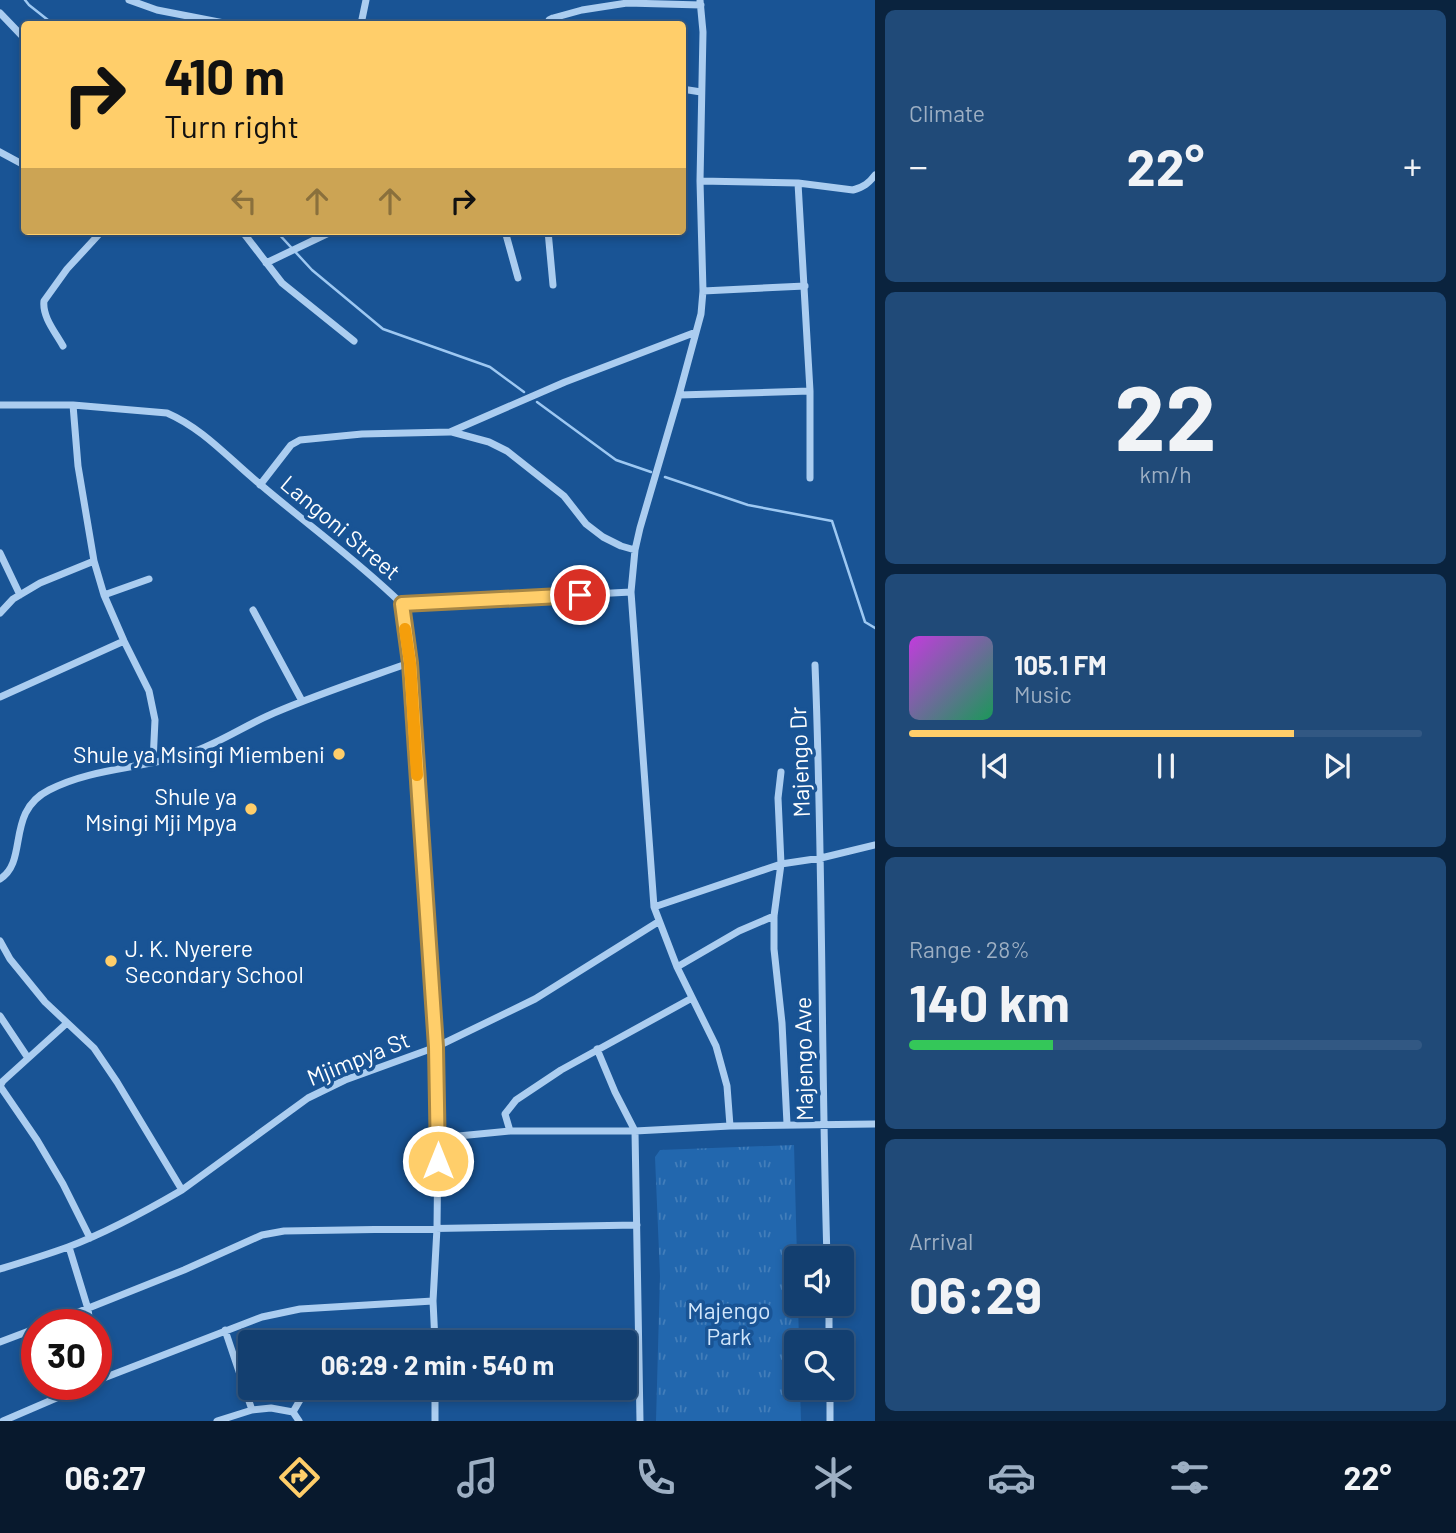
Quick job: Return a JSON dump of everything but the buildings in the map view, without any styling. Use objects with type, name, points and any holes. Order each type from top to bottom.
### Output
[{"type":"street","points":[[129,0],[157,10],[214,21]]},
{"type":"street","points":[[362,21],[366,0]]},
{"type":"street","points":[[548,21],[608,5],[701,3],[701,314],[647,501],[635,550],[631,592],[654,907],[677,967],[716,1046],[727,1086],[730,1126]]},
{"type":"street","points":[[0,13],[21,35]]},
{"type":"street","points":[[686,90],[701,92]]},
{"type":"street","points":[[0,152],[21,163]]},
{"type":"street","points":[[700,181],[798,183],[853,190],[862,188],[875,175]]},
{"type":"street","points":[[798,183],[810,391],[810,478]]},
{"type":"street","points":[[64,346],[49,321],[44,301],[67,269],[98,235]]},
{"type":"street","points":[[245,235],[282,283],[354,341]]},
{"type":"street","points":[[266,263],[325,235]]},
{"type":"street","points":[[506,235],[519,278]]},
{"type":"street","points":[[548,235],[553,285]]},
{"type":"street","points":[[703,291],[805,286]]},
{"type":"street","points":[[450,432],[565,382],[696,332]]},
{"type":"street","points":[[679,395],[810,391]]},
{"type":"street","name":"Langoni Street","points":[[0,405],[73,405],[167,413],[180,418],[351,557],[402,604],[410,663],[436,1047],[438,1138],[434,1330]]},
{"type":"street","points":[[73,405],[78,466],[94,561],[104,595],[149,691],[155,720],[153,762]]},
{"type":"street","points":[[260,485],[291,445],[300,440],[362,434],[450,432],[489,442],[507,451],[564,496],[586,524],[603,537],[635,550]]},
{"type":"street","points":[[0,553],[20,595]]},
{"type":"street","points":[[0,614],[13,599],[40,583],[94,561]]},
{"type":"street","points":[[104,595],[149,579]]},
{"type":"street","points":[[402,604],[631,592]]},
{"type":"street","points":[[253,610],[302,701]]},
{"type":"street","points":[[0,697],[124,641]]},
{"type":"street","points":[[0,878],[6,875],[13,863],[24,813],[33,800],[49,790],[75,779],[199,750],[259,719],[302,701],[410,663]]},
{"type":"street","name":"Majengo Dr","points":[[815,665],[821,858]]},
{"type":"street","points":[[781,772],[778,798],[781,864],[774,916],[774,949],[782,1023],[788,1125]]},
{"type":"street","points":[[654,907],[781,864],[875,845]]},
{"type":"street","name":"Majengo Ave","points":[[821,858],[827,1246]]},
{"type":"street","points":[[677,967],[739,931],[774,916]]},
{"type":"street","name":"Mjimpya St","points":[[0,1269],[90,1238],[182,1190],[308,1098],[345,1080],[436,1047],[552,989],[658,922]]},
{"type":"street","points":[[0,941],[10,959],[45,1002],[94,1048],[182,1190]]},
{"type":"street","points":[[510,1131],[505,1114],[516,1100],[597,1049],[692,998]]},
{"type":"street","points":[[0,1016],[28,1058]]},
{"type":"street","points":[[66,1023],[0,1086],[44,1151],[90,1238]]},
{"type":"street","points":[[597,1049],[635,1131],[640,1421]]},
{"type":"street","points":[[438,1138],[510,1131],[635,1131],[730,1126],[875,1124]]},
{"type":"street","points":[[69,1247],[88,1309],[262,1235],[284,1231],[637,1225]]},
{"type":"street","points":[[112,1374],[262,1317],[300,1309],[433,1301]]},
{"type":"street","points":[[225,1330],[252,1410]]},
{"type":"street","points":[[0,1342],[21,1334]]},
{"type":"street","points":[[3,1421],[52,1400]]},
{"type":"street","points":[[293,1412],[300,1400]]},
{"type":"street","points":[[435,1400],[435,1421]]},
{"type":"street","points":[[830,1400],[830,1421]]},
{"type":"street","points":[[217,1421],[252,1410],[271,1408],[293,1412],[299,1421]]},
{"type":"green space","name":"Majengo Park","points":[[794,1145],[797,1246],[784,1246],[784,1316],[798,1316],[799,1330],[784,1330],[784,1400],[800,1400],[801,1421],[656,1421],[660,1276],[655,1157],[660,1150]]},
{"type":"waterway","points":[[25,0],[49,21]]},
{"type":"waterway","points":[[280,235],[312,270],[383,329],[490,367],[524,392]]},
{"type":"waterway","points":[[537,402],[616,460],[651,472]]},
{"type":"waterway","points":[[665,477],[748,505],[832,521],[865,622],[875,628]]},
{"type":"slow traffic","points":[[405,629],[410,663],[417,775]]},
{"type":"place","name":"Shule ya Msingi Miembeni","points":[[339,754]]},
{"type":"place","name":"Shule ya Msingi Mji Mpya","points":[[251,809]]},
{"type":"place","name":"J. K. Nyerere Secondary School","points":[[111,961]]},
{"type":"route","points":[[438,1161],[436,1047],[410,663],[402,604],[580,595]]}]
